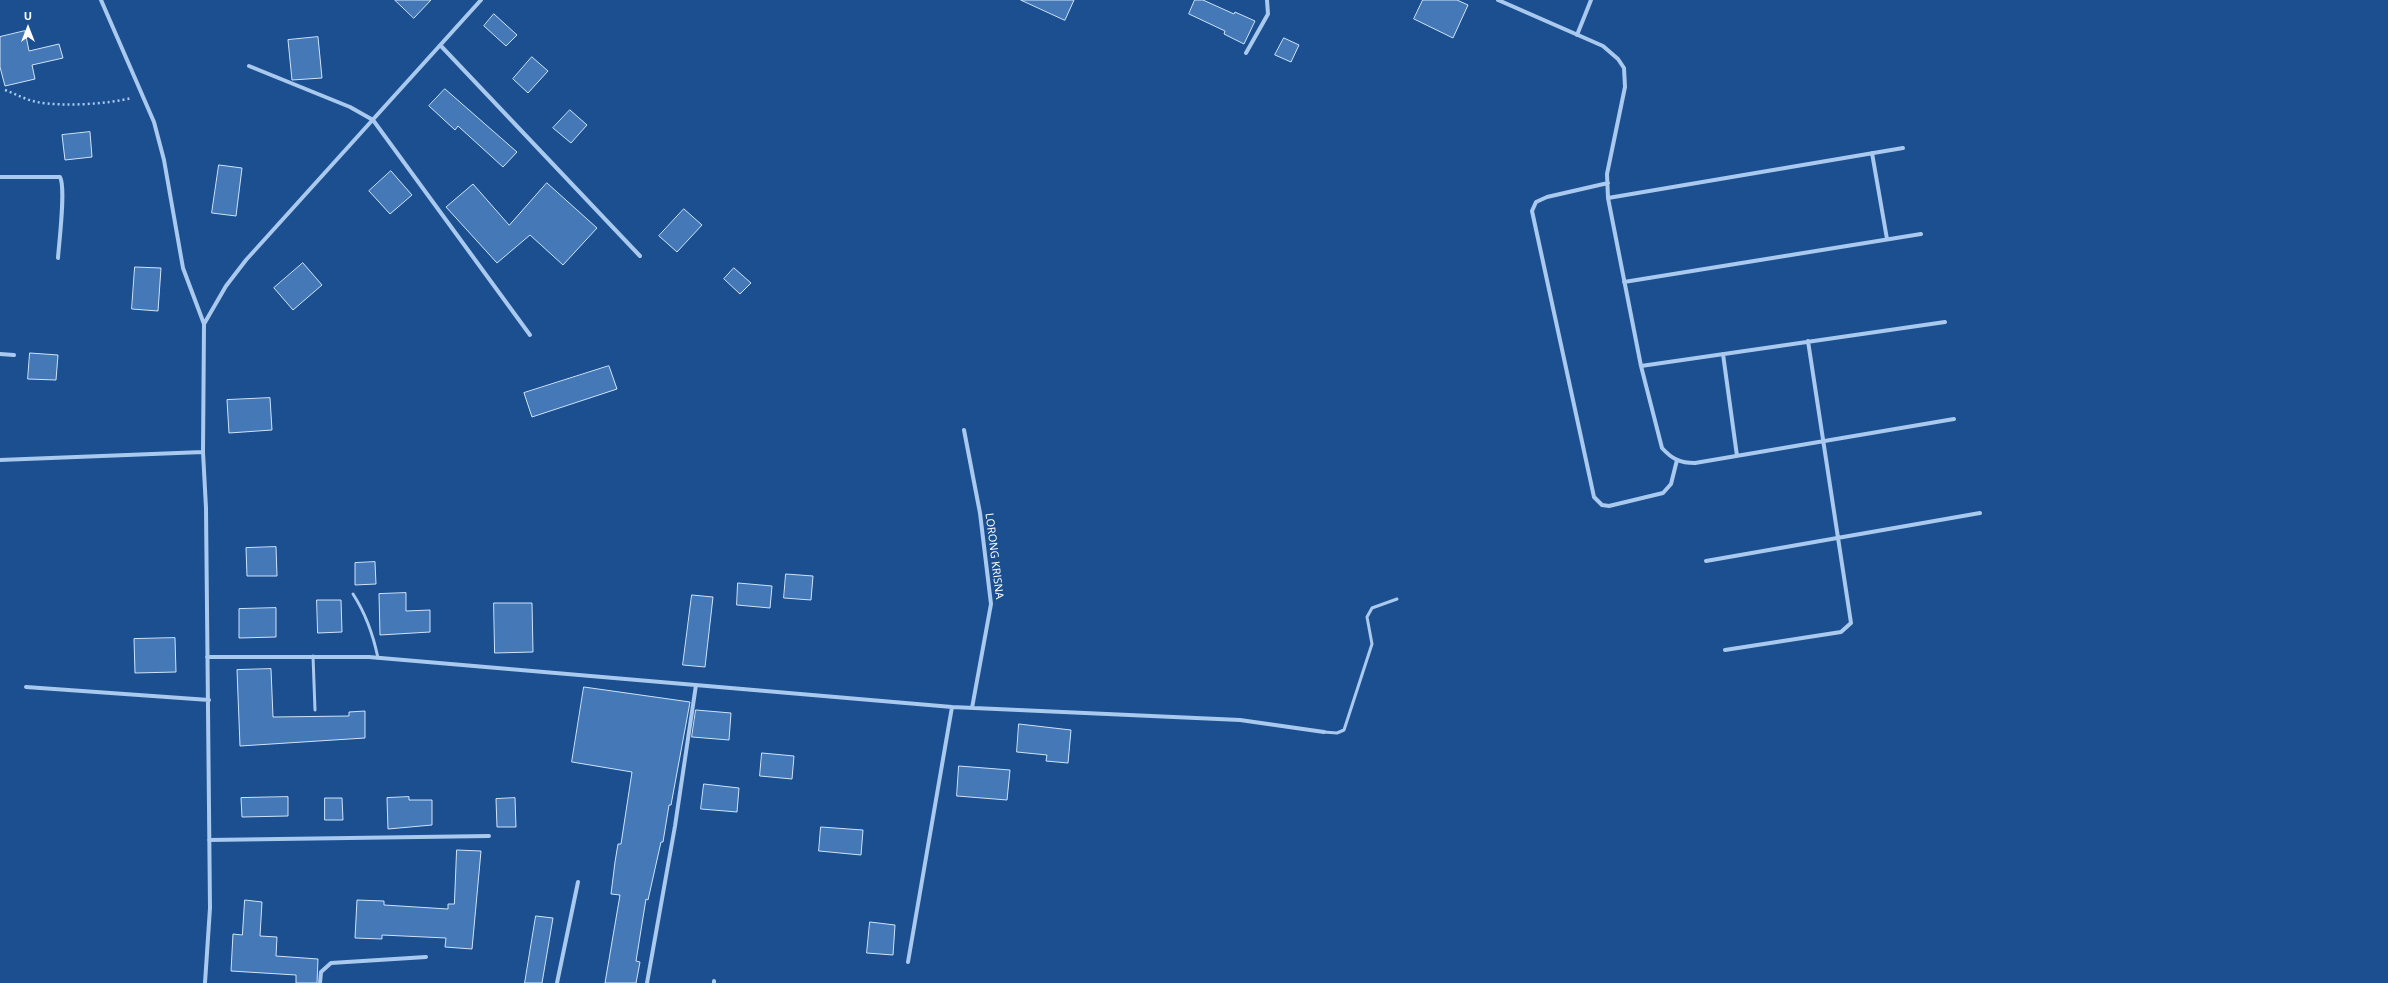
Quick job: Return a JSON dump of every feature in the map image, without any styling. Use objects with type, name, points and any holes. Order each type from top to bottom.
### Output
[{"type":"street","points":[[101,0],[144,96],[160,142],[183,268],[204,324],[203,452],[206,508],[207,657],[209,700],[210,908],[205,983]]},
{"type":"street","points":[[204,324],[226,286],[246,260],[481,0]]},
{"type":"street","points":[[1246,52],[1268,14],[1267,0]]},
{"type":"street","points":[[1498,0],[1603,46],[1618,58],[1624,68],[1626,78],[1607,174],[1608,198],[1641,366],[1662,448],[1669,456],[1677,460],[1695,463],[1954,419]]},
{"type":"street","points":[[1578,35],[1591,0]]},
{"type":"street","points":[[441,46],[640,256]]},
{"type":"street","points":[[249,66],[350,106],[373,120],[530,335]]},
{"type":"street","points":[[1608,198],[1904,148]]},
{"type":"street","points":[[1872,153],[1887,240]]},
{"type":"street","points":[[0,177],[60,177],[62,188],[58,258]]},
{"type":"street","points":[[1608,183],[1547,197],[1536,202],[1532,211],[1594,497],[1602,505],[1609,506],[1662,493],[1671,484],[1677,460]]},
{"type":"street","points":[[1624,282],[1921,234]]},
{"type":"street","points":[[1641,366],[1945,322]]},
{"type":"street","points":[[1725,650],[1841,632],[1851,623],[1808,341]]},
{"type":"street","points":[[0,354],[14,355]]},
{"type":"street","points":[[1723,354],[1738,456]]},
{"type":"street","name":"LORONG KRISNA","points":[[964,430],[979,507],[992,604],[972,708]]},
{"type":"street","points":[[0,460],[203,452]]},
{"type":"street","points":[[1706,560],[1980,513]]},
{"type":"street","points":[[207,657],[313,656],[378,658],[952,707],[1240,720],[1324,732]]},
{"type":"street","points":[[647,983],[675,826],[696,685]]},
{"type":"street","points":[[26,687],[209,700]]},
{"type":"street","points":[[908,962],[952,707]]},
{"type":"street","points":[[209,840],[489,836]]},
{"type":"street","points":[[557,983],[578,882]]},
{"type":"street","points":[[320,983],[321,972],[331,963],[426,957]]},
{"type":"lane","points":[[353,594],[364,612],[374,638],[378,658]]},
{"type":"lane","points":[[1324,732],[1338,733],[1344,730],[1372,644],[1367,617],[1372,608],[1398,599]]},
{"type":"lane","points":[[313,656],[315,710]]},
{"type":"path","points":[[6,90],[27,99],[47,103],[108,103],[144,96]]},
{"type":"building","points":[[395,0],[431,0],[414,18]]},
{"type":"building","points":[[1021,0],[1074,0],[1065,20]]},
{"type":"building","points":[[1195,0],[1203,0],[1234,14],[1235,12],[1255,21],[1244,44],[1224,34],[1225,31],[1189,14]]},
{"type":"building","points":[[1423,0],[1457,0],[1468,5],[1453,38],[1414,19]]},
{"type":"building","points":[[494,14],[517,35],[506,46],[484,26]]},
{"type":"building","points":[[25,31],[29,51],[59,44],[63,58],[32,65],[35,79],[5,86],[0,67],[0,37]]},
{"type":"building","points":[[318,37],[322,78],[292,80],[288,40]]},
{"type":"building","points":[[1284,38],[1299,45],[1291,62],[1275,55]]},
{"type":"building","points":[[532,57],[548,71],[528,93],[513,79]]},
{"type":"building","points":[[445,89],[517,152],[503,167],[458,126],[455,130],[429,106]]},
{"type":"building","points":[[570,110],[587,125],[571,143],[553,128]]},
{"type":"building","points":[[90,132],[92,157],[65,160],[62,135]]},
{"type":"building","points":[[219,165],[242,168],[236,216],[212,213]]},
{"type":"building","points":[[391,171],[412,195],[390,214],[369,191]]},
{"type":"building","points":[[547,183],[597,228],[563,265],[530,235],[497,263],[446,207],[473,184],[509,225]]},
{"type":"building","points":[[684,209],[702,225],[677,252],[659,236]]},
{"type":"building","points":[[303,263],[322,285],[293,310],[274,288]]},
{"type":"building","points":[[135,267],[161,268],[158,311],[132,309]]},
{"type":"building","points":[[734,268],[751,283],[740,294],[724,279]]},
{"type":"building","points":[[30,353],[58,355],[56,380],[28,379]]},
{"type":"building","points":[[609,366],[617,389],[532,417],[524,393]]},
{"type":"building","points":[[270,398],[272,430],[229,433],[227,400]]},
{"type":"building","points":[[276,547],[277,576],[247,576],[246,548]]},
{"type":"building","points":[[375,562],[376,584],[355,585],[355,563]]},
{"type":"building","points":[[786,574],[813,576],[811,600],[784,598]]},
{"type":"building","points":[[738,583],[772,586],[770,608],[737,605]]},
{"type":"building","points":[[406,593],[406,611],[430,610],[430,632],[380,635],[379,594]]},
{"type":"building","points":[[692,595],[713,597],[705,667],[683,665]]},
{"type":"building","points":[[317,600],[341,600],[342,632],[318,633]]},
{"type":"building","points":[[494,603],[532,603],[533,652],[495,653]]},
{"type":"building","points":[[276,608],[276,637],[239,638],[239,609]]},
{"type":"building","points":[[175,638],[176,672],[135,673],[134,639]]},
{"type":"building","points":[[271,669],[273,717],[349,716],[349,712],[365,711],[365,738],[240,746],[237,670]]},
{"type":"building","points":[[584,687],[690,702],[663,842],[661,842],[648,900],[646,899],[636,961],[640,962],[636,983],[605,983],[620,895],[611,894],[615,862],[618,844],[621,844],[632,772],[572,762]]},
{"type":"building","points":[[696,710],[731,713],[729,740],[692,737]]},
{"type":"building","points":[[1019,724],[1071,730],[1068,763],[1046,761],[1047,755],[1017,752]]},
{"type":"building","points":[[762,753],[794,756],[792,779],[760,776]]},
{"type":"building","points":[[959,766],[1010,770],[1007,800],[957,796]]},
{"type":"building","points":[[704,784],[739,788],[737,812],[701,809]]},
{"type":"building","points":[[288,797],[288,816],[242,817],[241,798]]},
{"type":"building","points":[[409,797],[409,800],[432,800],[432,825],[388,829],[387,798]]},
{"type":"building","points":[[325,798],[342,798],[343,820],[325,820]]},
{"type":"building","points":[[515,798],[516,827],[497,827],[496,799]]},
{"type":"building","points":[[821,827],[863,830],[861,855],[819,851]]},
{"type":"building","points":[[457,850],[481,851],[472,949],[445,947],[446,938],[382,935],[382,939],[355,938],[357,900],[384,901],[384,905],[448,909],[448,904],[454,904]]},
{"type":"building","points":[[245,900],[262,902],[260,936],[277,937],[276,956],[318,959],[317,983],[296,983],[296,975],[231,971],[233,934],[242,935]]},
{"type":"building","points":[[536,916],[553,918],[542,983],[525,983]]},
{"type":"building","points":[[870,922],[895,925],[893,955],[867,953]]}]
